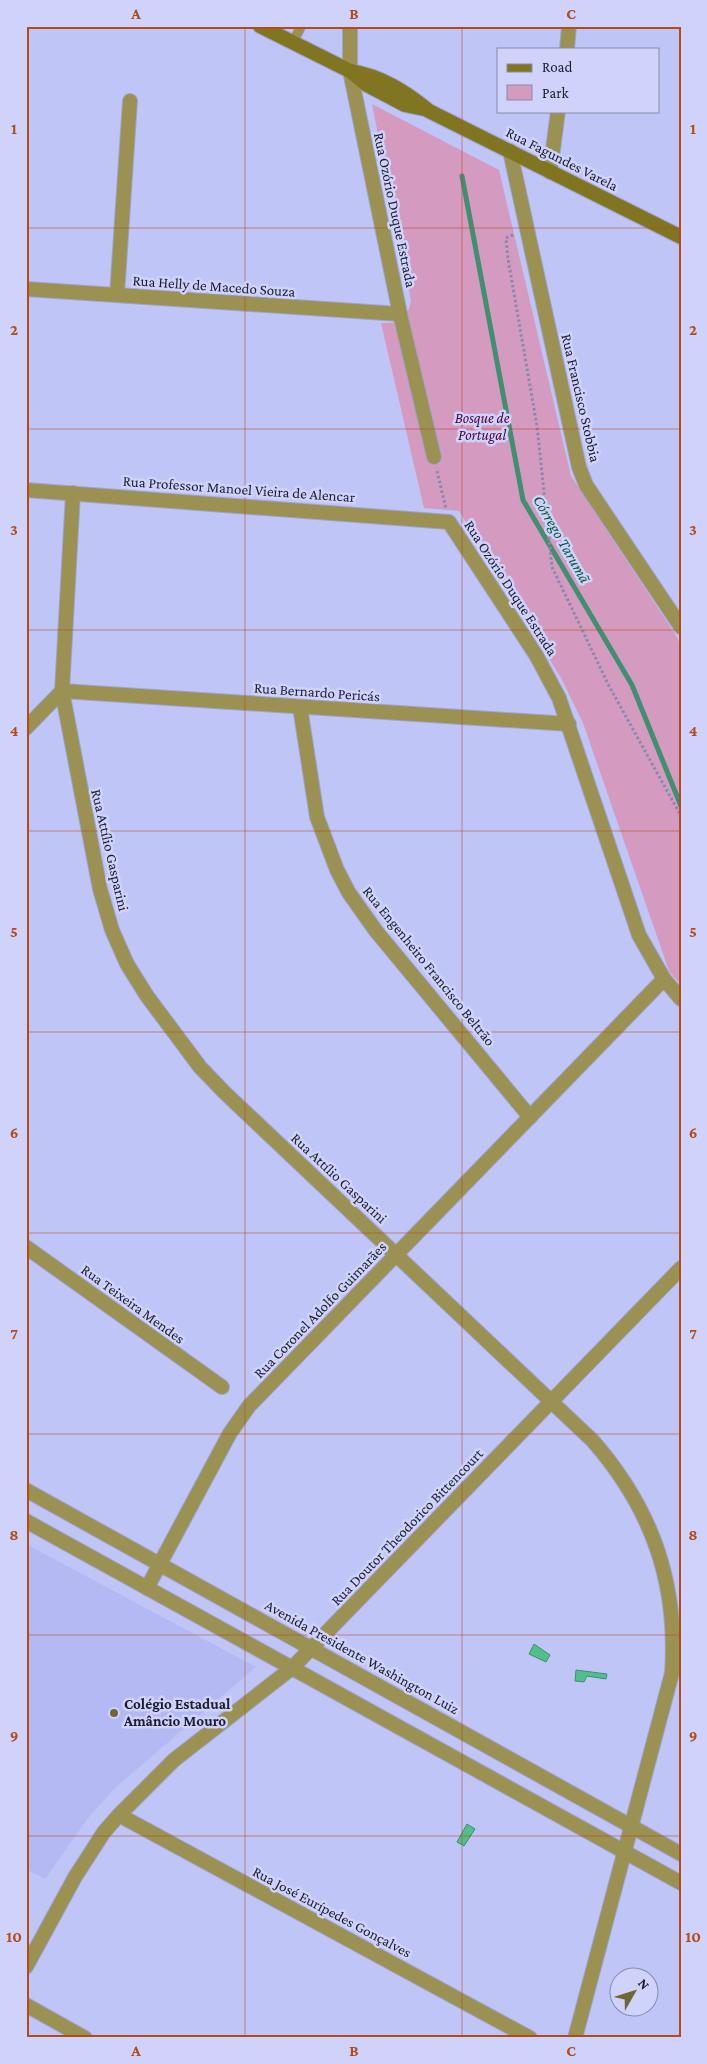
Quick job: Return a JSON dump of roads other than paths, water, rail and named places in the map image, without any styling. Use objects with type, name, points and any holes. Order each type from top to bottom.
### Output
[{"type":"main road","name":"Rua Fagundes Varela","points":[[260,26],[350,71],[367,85],[405,105],[429,111],[681,236]]},
{"type":"street","name":"Rua Ozório Duque Estrada","points":[[350,26],[350,71],[400,314],[434,457]]},
{"type":"street","points":[[566,48],[569,26]]},
{"type":"street","points":[[116,295],[130,101]]},
{"type":"street","points":[[550,172],[558,112]]},
{"type":"street","name":"Rua Francisco Stobbia","points":[[510,151],[579,467],[586,485],[681,626]]},
{"type":"street","name":"Rua Helly de Macedo Souza","points":[[26,289],[400,314]]},
{"type":"street","name":"Rua Professor Manoel Vieira de Alencar","points":[[26,490],[449,522]]},
{"type":"street","name":"Rua Attílio Gasparini","points":[[73,493],[62,691],[100,889],[116,938],[127,964],[146,996],[200,1067],[224,1092],[552,1401],[608,1459],[635,1499],[653,1533],[669,1594],[674,1649],[672,1673],[575,2038]]},
{"type":"street","name":"Rua Ozório Duque Estrada","points":[[449,522],[540,662],[559,698],[639,935],[664,978],[681,999]]},
{"type":"street","points":[[26,728],[62,691]]},
{"type":"street","name":"Rua Bernardo Pericás","points":[[62,691],[569,724]]},
{"type":"street","name":"Rua Engenheiro Francisco Beltrão","points":[[300,707],[317,817],[337,870],[376,931],[530,1117]]},
{"type":"street","name":"Rua Coronel Adolfo Guimarães","points":[[147,1588],[239,1418],[664,978]]},
{"type":"street","name":"Rua Teixeira Mendes","points":[[26,1247],[222,1387]]},
{"type":"street","name":"Rua Doutor Theodorico Bittencourt","points":[[26,1967],[75,1877],[100,1838],[119,1815],[174,1760],[292,1668],[681,1268]]},
{"type":"street","name":"Avenida Presidente Washington Luiz","points":[[26,1490],[681,1854]]},
{"type":"street","points":[[26,1522],[681,1883]]},
{"type":"street","name":"Rua José Eurípedes Gonçalves","points":[[119,1815],[530,2038]]},
{"type":"street","points":[[26,2005],[85,2038]]},
{"type":"lane","points":[[293,42],[300,26]]},
{"type":"waterway","name":"Córrego Tarumã","points":[[462,176],[523,500],[632,685],[681,806]]},
{"type":"place","name":"Colégio Estadual Amâncio Mouro","points":[[114,1713]]},
{"type":"park label","name":"Bosque de Portugal","points":[[482,426]]}]
